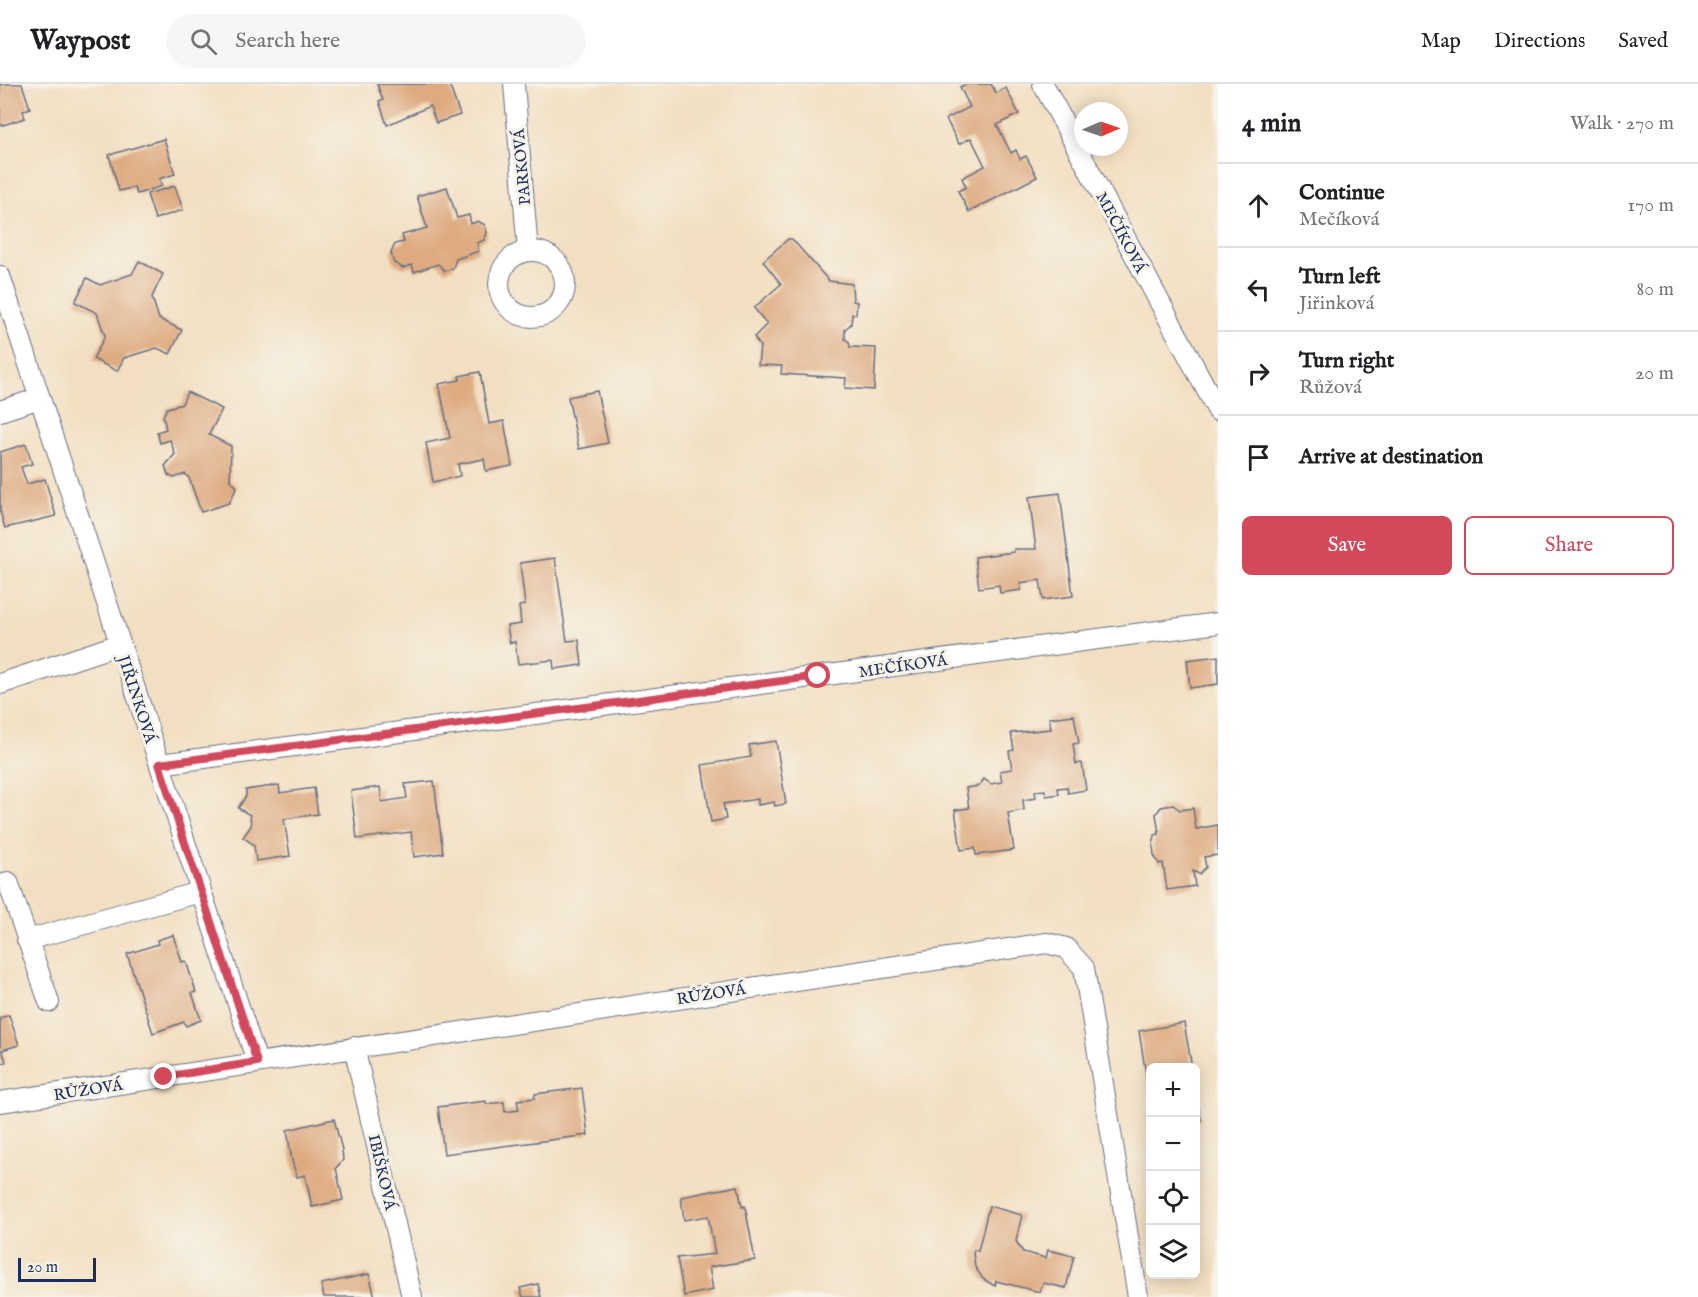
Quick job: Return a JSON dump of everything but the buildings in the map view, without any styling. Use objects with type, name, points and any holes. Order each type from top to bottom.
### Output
[{"type":"street","name":"PARKOVÁ","points":[[514,84],[528,251]]},
{"type":"street","name":"MEČÍKOVÁ","points":[[1043,84],[1218,411]]},
{"type":"street","name":"JIŘINKOVÁ","points":[[0,276],[257,1062]]},
{"type":"street","points":[[0,411],[40,398]]},
{"type":"street","name":"MEČÍKOVÁ","points":[[159,764],[1218,623]]},
{"type":"street","name":"JIŘINKOVÁ","points":[[0,684],[120,644]]},
{"type":"street","points":[[8,882],[49,1002]]},
{"type":"street","points":[[27,940],[200,892]]},
{"type":"street","name":"RŮŽOVÁ","points":[[0,1102],[1047,943],[1066,948],[1084,968],[1138,1297]]},
{"type":"street","name":"IBIŠKOVÁ","points":[[354,1047],[412,1297]]},
{"type":"route","points":[[164,1077],[257,1062],[159,764],[818,676]]}]
